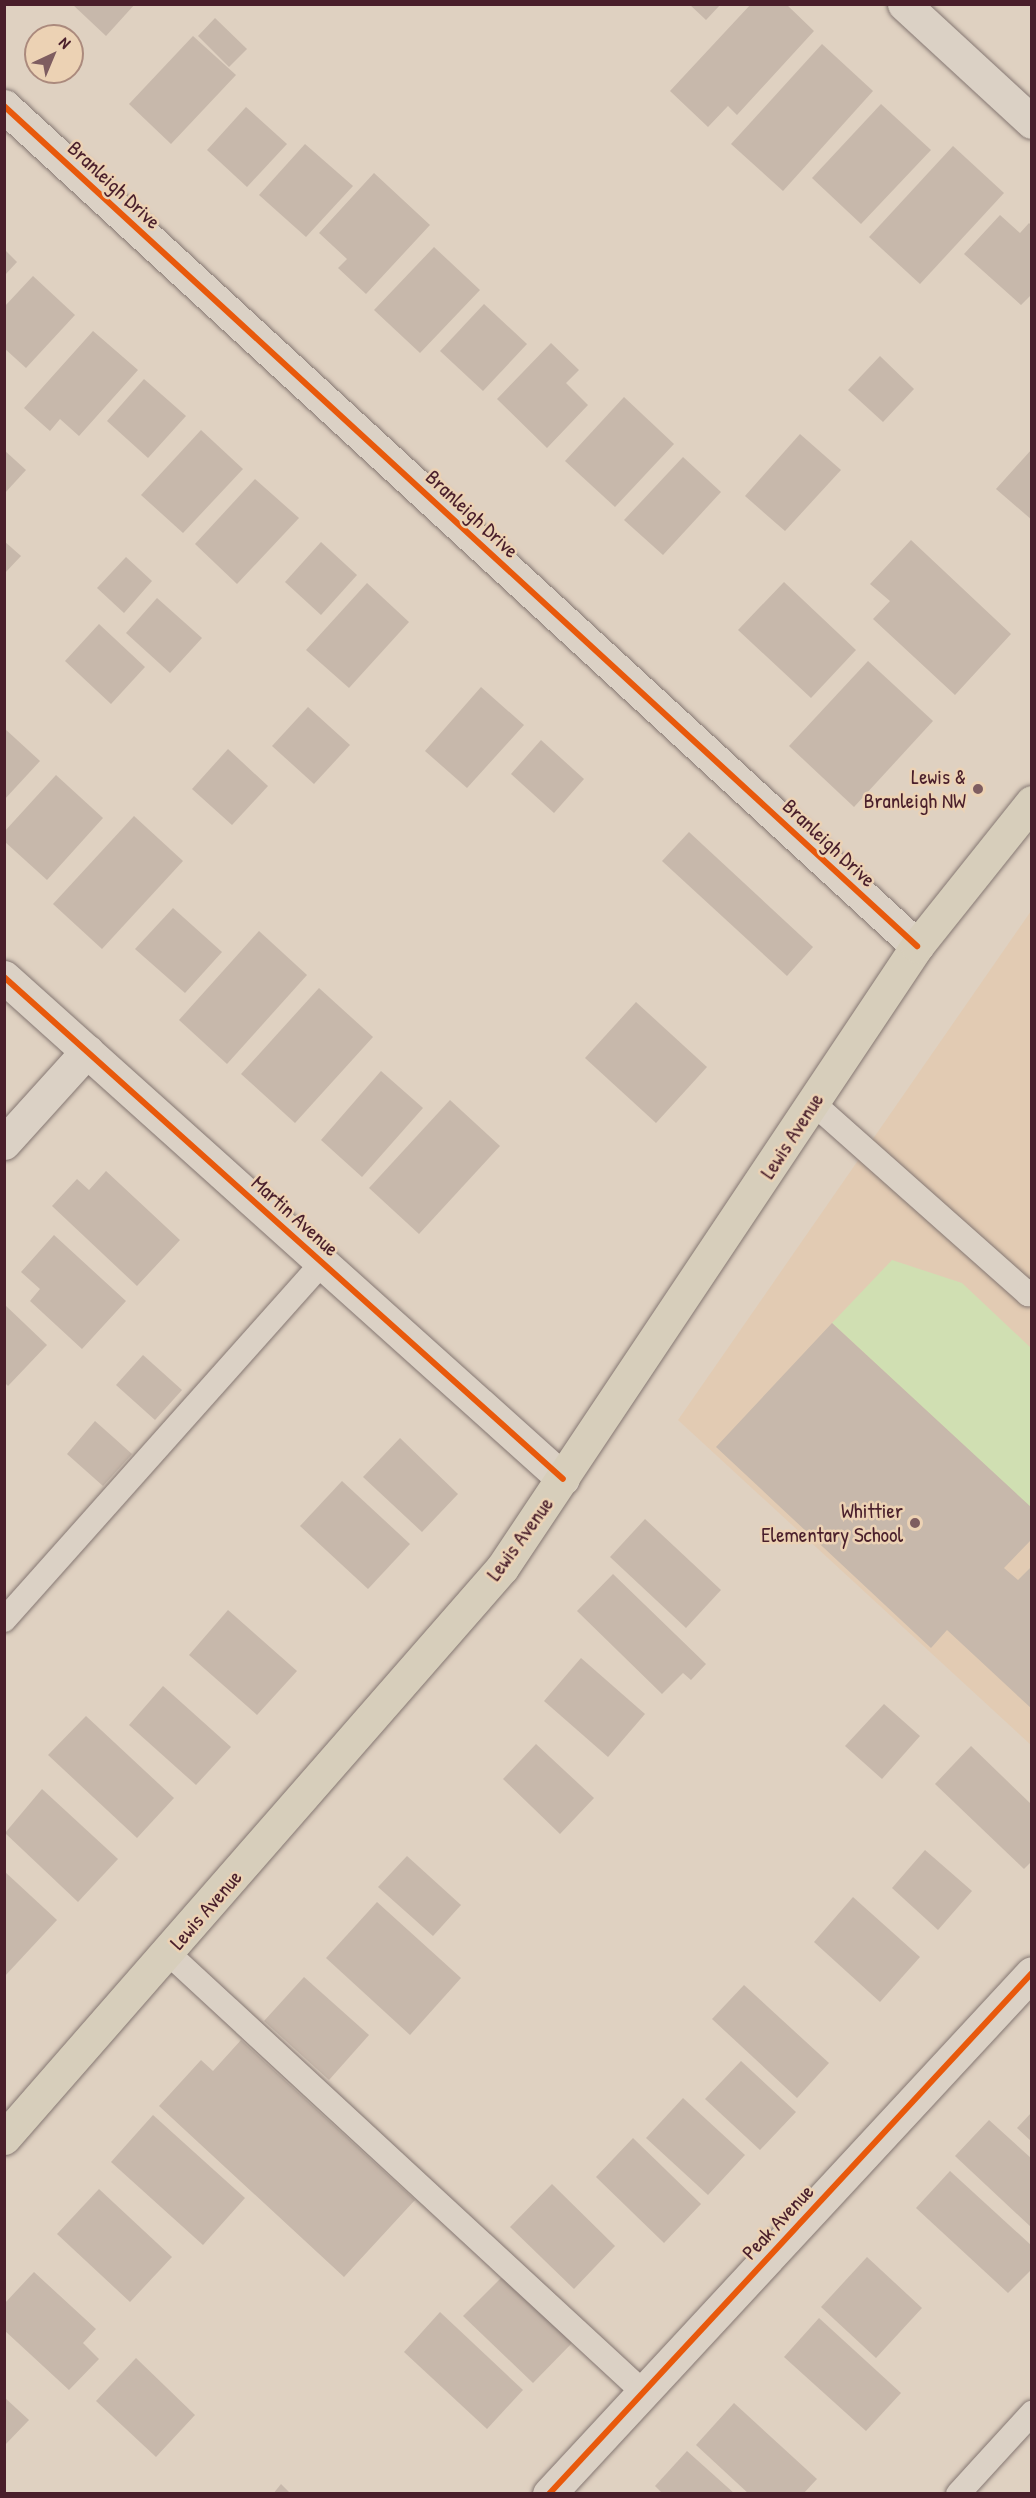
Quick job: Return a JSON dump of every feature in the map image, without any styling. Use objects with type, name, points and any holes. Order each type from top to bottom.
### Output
[{"type":"main road","name":"Lewis Avenue","points":[[4,2138],[502,1568],[917,946],[1032,802]]},
{"type":"street","points":[[904,4],[1032,122]]},
{"type":"street","name":"Branleigh Drive","points":[[4,106],[917,946]]},
{"type":"street","name":"Martin Avenue","points":[[4,977],[563,1479]]},
{"type":"street","points":[[4,1143],[87,1051]]},
{"type":"street","name":"Peak Avenue","points":[[549,2493],[1032,1973]]},
{"type":"lane","points":[[813,1103],[1028,1294],[1032,1291]]},
{"type":"lane","points":[[4,1620],[322,1263]]},
{"type":"lane","points":[[168,1953],[643,2392]]},
{"type":"lane","points":[[958,2493],[1032,2413]]},
{"type":"shaded area","points":[[1031,911],[1031,1745],[678,1420]]},
{"type":"green space","points":[[892,1260],[962,1283],[1031,1348],[1031,1508],[832,1323]]},
{"type":"building","points":[[72,4],[135,4],[106,36]]},
{"type":"building","points":[[689,4],[721,4],[706,20]]},
{"type":"building","points":[[751,4],[786,4],[814,31],[737,115],[728,106],[708,127],[670,91]]},
{"type":"building","points":[[215,18],[247,49],[229,67],[198,36]]},
{"type":"building","points":[[193,36],[236,75],[171,144],[129,104]]},
{"type":"building","points":[[822,44],[873,91],[783,191],[731,144]]},
{"type":"building","points":[[881,104],[931,150],[861,224],[812,178]]},
{"type":"building","points":[[246,107],[287,144],[247,187],[207,150]]},
{"type":"building","points":[[305,144],[353,186],[306,237],[259,195]]},
{"type":"building","points":[[953,146],[1004,193],[920,284],[869,237]]},
{"type":"building","points":[[374,173],[430,225],[366,294],[338,268],[347,259],[319,233]]},
{"type":"building","points":[[1000,215],[1020,233],[1029,223],[1032,226],[1032,294],[1021,305],[964,254]]},
{"type":"building","points":[[434,247],[480,290],[420,353],[374,310]]},
{"type":"building","points":[[5,250],[17,262],[5,275]]},
{"type":"building","points":[[33,276],[75,315],[26,368],[4,348],[4,307]]},
{"type":"building","points":[[484,304],[527,344],[483,391],[440,351]]},
{"type":"building","points":[[93,331],[138,370],[79,436],[60,419],[50,431],[24,408]]},
{"type":"building","points":[[551,343],[579,370],[566,383],[588,405],[547,448],[497,399]]},
{"type":"building","points":[[880,356],[914,389],[883,422],[848,390]]},
{"type":"building","points":[[144,379],[186,416],[148,458],[107,421]]},
{"type":"building","points":[[624,397],[674,444],[615,507],[565,461]]},
{"type":"building","points":[[201,430],[243,469],[183,533],[141,495]]},
{"type":"building","points":[[800,434],[841,470],[785,531],[745,496]]},
{"type":"building","points":[[1032,449],[1032,520],[996,489]]},
{"type":"building","points":[[4,450],[26,470],[4,494]]},
{"type":"building","points":[[683,457],[721,492],[663,555],[624,520]]},
{"type":"building","points":[[255,479],[299,518],[237,584],[195,544]]},
{"type":"building","points":[[911,540],[1011,634],[955,695],[873,619],[890,601],[870,584]]},
{"type":"building","points":[[4,541],[21,556],[4,574]]},
{"type":"building","points":[[321,542],[357,575],[321,615],[285,582]]},
{"type":"building","points":[[126,557],[152,581],[124,613],[97,588]]},
{"type":"building","points":[[784,582],[856,650],[811,698],[738,630]]},
{"type":"building","points":[[367,583],[409,622],[349,688],[306,650]]},
{"type":"building","points":[[157,598],[202,638],[170,673],[126,633]]},
{"type":"building","points":[[99,624],[145,667],[111,704],[65,661]]},
{"type":"building","points":[[868,661],[933,721],[854,807],[789,746]]},
{"type":"building","points":[[481,687],[524,725],[467,788],[425,751]]},
{"type":"building","points":[[308,707],[350,745],[314,784],[272,746]]},
{"type":"building","points":[[4,728],[40,761],[4,800]]},
{"type":"building","points":[[541,740],[584,779],[554,813],[511,774]]},
{"type":"building","points":[[228,749],[268,786],[232,825],[192,789]]},
{"type":"building","points":[[56,775],[103,818],[47,880],[4,841],[4,832]]},
{"type":"building","points":[[134,816],[183,861],[102,949],[53,904]]},
{"type":"building","points":[[689,832],[813,947],[787,976],[662,861]]},
{"type":"building","points":[[173,908],[222,952],[185,993],[135,949]]},
{"type":"building","points":[[259,931],[307,975],[227,1064],[179,1020]]},
{"type":"building","points":[[319,988],[373,1037],[295,1123],[241,1074]]},
{"type":"building","points":[[636,1002],[707,1067],[656,1123],[585,1058]]},
{"type":"building","points":[[381,1071],[423,1108],[362,1177],[321,1140]]},
{"type":"building","points":[[450,1100],[500,1146],[419,1234],[369,1188]]},
{"type":"building","points":[[106,1171],[180,1240],[137,1286],[52,1206],[77,1179],[89,1190]]},
{"type":"building","points":[[54,1235],[126,1301],[82,1349],[30,1301],[40,1289],[21,1272]]},
{"type":"building","points":[[4,1304],[47,1345],[8,1386],[4,1382]]},
{"type":"building","name":"Whittier Elementary School","points":[[832,1323],[1032,1508],[1032,1539],[1004,1568],[1018,1580],[1032,1566],[1032,1709],[947,1630],[931,1648],[716,1447]]},
{"type":"building","points":[[143,1355],[182,1390],[155,1420],[116,1385]]},
{"type":"building","points":[[95,1421],[132,1454],[103,1486],[67,1454]]},
{"type":"building","points":[[400,1438],[458,1494],[422,1532],[363,1477]]},
{"type":"building","points":[[342,1481],[410,1544],[368,1589],[300,1526]]},
{"type":"building","points":[[645,1519],[721,1590],[686,1628],[610,1557]]},
{"type":"building","points":[[613,1574],[706,1664],[691,1680],[683,1673],[662,1694],[577,1611]]},
{"type":"building","points":[[228,1610],[297,1671],[257,1715],[189,1655]]},
{"type":"building","points":[[581,1658],[645,1714],[608,1757],[544,1701]]},
{"type":"building","points":[[163,1686],[231,1747],[196,1785],[129,1725]]},
{"type":"building","points":[[884,1704],[920,1736],[882,1779],[845,1746]]},
{"type":"building","points":[[86,1716],[174,1798],[137,1838],[48,1755]]},
{"type":"building","points":[[536,1744],[594,1798],[560,1834],[503,1779]]},
{"type":"building","points":[[971,1746],[1032,1805],[1032,1861],[1024,1869],[935,1784]]},
{"type":"building","points":[[42,1789],[118,1859],[78,1902],[5,1833]]},
{"type":"building","points":[[925,1850],[972,1891],[938,1930],[892,1888]]},
{"type":"building","points":[[407,1856],[461,1905],[433,1936],[378,1887]]},
{"type":"building","points":[[4,1871],[57,1920],[4,1977]]},
{"type":"building","points":[[853,1897],[920,1957],[880,2002],[814,1942]]},
{"type":"building","points":[[377,1902],[461,1978],[410,2035],[326,1958]]},
{"type":"building","points":[[304,1977],[369,2035],[329,2080],[264,2021]]},
{"type":"building","points":[[744,1985],[829,2063],[797,2098],[712,2019]]},
{"type":"building","points":[[241,2040],[415,2200],[344,2277],[159,2106],[201,2060],[213,2071]]},
{"type":"building","points":[[741,2061],[796,2112],[760,2150],[705,2099]]},
{"type":"building","points":[[683,2098],[745,2155],[708,2195],[646,2138]]},
{"type":"building","points":[[1032,2112],[1032,2142],[1017,2128]]},
{"type":"building","points":[[153,2115],[245,2198],[203,2245],[111,2162]]},
{"type":"building","points":[[989,2120],[1032,2159],[1032,2228],[955,2156]]},
{"type":"building","points":[[633,2138],[701,2204],[664,2243],[596,2177]]},
{"type":"building","points":[[950,2171],[1032,2246],[1032,2269],[1008,2293],[916,2208]]},
{"type":"building","points":[[552,2184],[615,2246],[574,2289],[510,2227]]},
{"type":"building","points":[[99,2189],[172,2257],[130,2302],[57,2234]]},
{"type":"building","points":[[867,2257],[922,2308],[876,2358],[821,2307]]},
{"type":"building","points":[[34,2272],[96,2329],[83,2343],[99,2359],[69,2390],[4,2330],[4,2304]]},
{"type":"building","points":[[503,2276],[572,2343],[533,2383],[463,2316]]},
{"type":"building","points":[[440,2312],[523,2390],[487,2429],[404,2352]]},
{"type":"building","points":[[819,2318],[901,2393],[866,2431],[784,2357]]},
{"type":"building","points":[[136,2358],[195,2415],[156,2457],[96,2401]]},
{"type":"building","points":[[4,2397],[29,2420],[4,2446]]},
{"type":"building","points":[[734,2403],[817,2479],[803,2494],[749,2494],[696,2445]]},
{"type":"building","points":[[687,2451],[735,2494],[663,2494],[655,2486]]},
{"type":"building","points":[[281,2484],[291,2494],[273,2494]]},
{"type":"cycle path","points":[[4,106],[917,946]]},
{"type":"cycle path","points":[[4,977],[563,1479]]},
{"type":"cycle path","points":[[549,2494],[1032,1973]]},
{"type":"place","name":"Lewis & Branleigh NW","points":[[978,789]]},
{"type":"place","name":"Whittier Elementary School","points":[[915,1523]]}]
